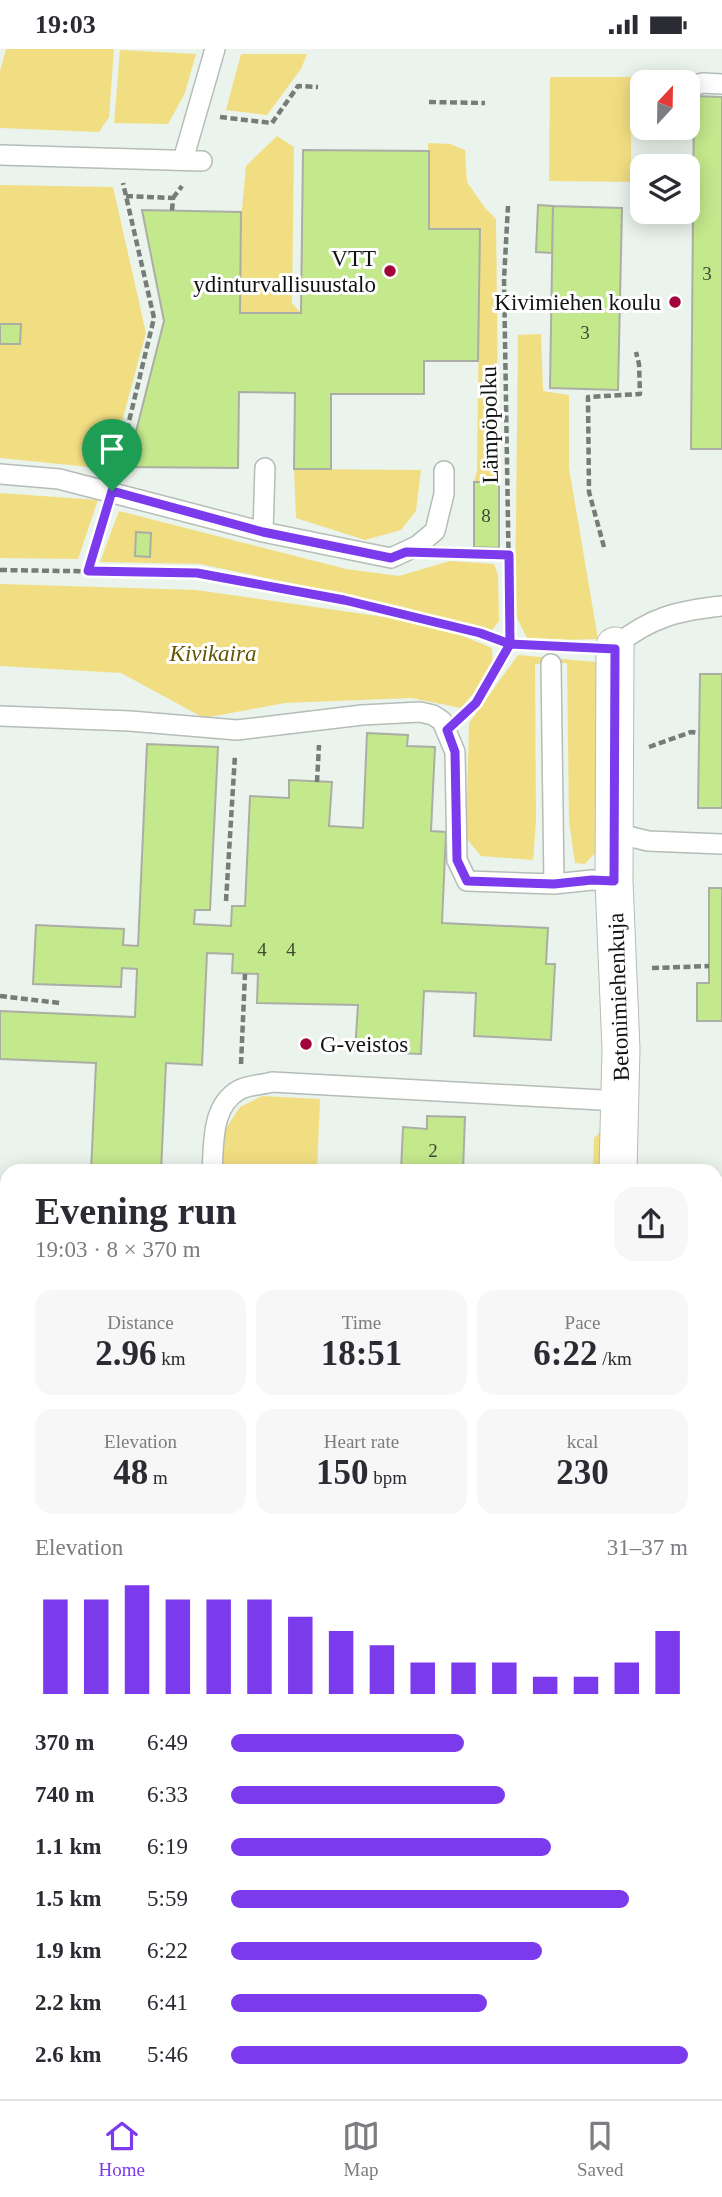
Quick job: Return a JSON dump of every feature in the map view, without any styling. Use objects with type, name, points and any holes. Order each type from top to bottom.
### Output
[{"type":"street","name":"Betonimiehenkuja","points":[[615,646],[614,881],[621,1049],[618,1164]]},
{"type":"lane","points":[[0,155],[192,160],[215,49]]},
{"type":"lane","points":[[700,84],[722,84]]},
{"type":"lane","points":[[263,532],[265,468]]},
{"type":"lane","points":[[0,474],[59,479],[263,532],[391,558],[417,547],[435,531],[443,502],[444,471]]},
{"type":"lane","name":"Betonimiehenkuja","points":[[615,646],[662,617],[693,609],[722,606]]},
{"type":"lane","points":[[551,664],[554,884]]},
{"type":"lane","points":[[0,716],[130,721],[237,730],[321,719],[420,712],[433,715],[442,721],[455,752],[457,860],[467,881],[554,884],[614,881]]},
{"type":"lane","points":[[615,833],[648,841],[722,844]]},
{"type":"lane","points":[[212,1164],[215,1119],[230,1098],[240,1090],[271,1082],[620,1101]]},
{"type":"path","points":[[215,116],[272,123],[298,86],[318,87]]},
{"type":"path","points":[[429,102],[485,103]]},
{"type":"path","points":[[88,571],[112,491],[154,318],[117,158]]},
{"type":"path","points":[[126,196],[173,198],[172,211]]},
{"type":"path","name":"Lämpöpolku","points":[[508,206],[504,279],[510,644]]},
{"type":"path","points":[[604,547],[589,492],[588,397],[640,394],[636,352]]},
{"type":"path","points":[[406,552],[509,555]]},
{"type":"path","points":[[0,570],[197,573],[344,600],[480,633],[510,644],[536,645]]},
{"type":"path","points":[[447,730],[476,703],[510,644]]},
{"type":"path","points":[[317,782],[321,719]]},
{"type":"path","points":[[226,901],[237,730]]},
{"type":"path","points":[[648,747],[691,733],[699,733]]},
{"type":"path","points":[[617,966],[709,966]]},
{"type":"path","points":[[240,1090],[246,974]]},
{"type":"path","points":[[0,996],[60,1003]]},
{"type":"green space","points":[[6,49],[114,49],[109,117],[99,132],[0,128],[0,71]]},
{"type":"green space","points":[[120,50],[196,54],[185,93],[168,124],[114,123]]},
{"type":"green space","points":[[241,54],[307,54],[301,69],[267,115],[226,110]]},
{"type":"green space","points":[[550,77],[630,77],[630,182],[549,181]]},
{"type":"green space","points":[[277,136],[294,147],[292,303],[301,313],[240,313],[241,212],[246,166]]},
{"type":"green space","points":[[428,143],[450,144],[465,150],[467,182],[496,219],[499,482],[474,482],[477,471],[480,230],[429,229]]},
{"type":"green space","points":[[0,185],[113,187],[146,333],[109,469],[0,458]]},
{"type":"green space","points":[[541,334],[543,391],[569,395],[569,468],[598,639],[527,638],[515,614],[518,335]]},
{"type":"green space","points":[[294,469],[421,470],[416,511],[401,530],[365,540],[296,518]]},
{"type":"green space","points":[[0,493],[98,500],[78,559],[0,558]]},
{"type":"green space","points":[[119,511],[346,569],[399,576],[450,561],[494,564],[498,575],[499,621],[491,632],[403,607],[200,564],[100,562]]},
{"type":"green space","name":"Kivikaira","points":[[0,584],[196,590],[433,624],[492,648],[493,670],[461,708],[411,698],[285,703],[204,718],[121,673],[0,666]]},
{"type":"green space","points":[[518,655],[596,662],[595,853],[585,864],[575,863],[569,821],[567,663],[535,664],[536,822],[533,860],[481,856],[466,838],[469,723]]},
{"type":"green space","points":[[262,1096],[320,1099],[317,1164],[223,1164],[223,1133],[240,1107]]},
{"type":"green space","points":[[600,1132],[603,1164],[593,1164],[594,1138]]},
{"type":"building","points":[[700,96],[722,97],[722,449],[691,449],[693,224],[700,224],[700,154],[694,154],[694,140],[700,140]]},
{"type":"building","name":"VTT ydinturvallisuustalo","points":[[303,150],[429,151],[429,229],[480,229],[478,361],[424,361],[424,394],[331,394],[331,469],[294,469],[295,393],[239,392],[238,468],[127,467],[164,321],[142,210],[241,212],[240,313],[301,313]]},
{"type":"building","points":[[538,205],[553,206],[552,253],[536,252]]},
{"type":"building","points":[[553,206],[622,208],[618,390],[550,388]]},
{"type":"building","points":[[0,324],[21,324],[20,344],[0,344]]},
{"type":"building","points":[[474,482],[499,482],[499,548],[474,547]]},
{"type":"building","points":[[136,532],[151,533],[150,557],[135,556]]},
{"type":"building","points":[[700,674],[722,674],[722,808],[698,808]]},
{"type":"building","points":[[367,733],[408,735],[407,746],[435,747],[431,831],[446,832],[442,923],[548,928],[546,964],[555,964],[551,1040],[474,1036],[476,993],[424,991],[421,1054],[355,1051],[358,1005],[257,1003],[258,974],[232,973],[233,954],[207,953],[202,1065],[166,1063],[161,1164],[91,1164],[96,1063],[0,1059],[0,1011],[135,1017],[137,969],[122,968],[121,987],[33,984],[36,925],[124,929],[123,945],[138,946],[147,744],[218,747],[210,910],[195,910],[194,924],[231,926],[232,906],[245,906],[250,796],[289,798],[289,780],[332,782],[329,826],[363,828]]},
{"type":"building","points":[[709,888],[722,888],[722,1021],[697,1021],[697,983],[709,983]]},
{"type":"building","points":[[427,1116],[465,1117],[463,1164],[401,1164],[403,1127],[427,1129]]},
{"type":"place","name":"VTT ydinturvallisuustalo","points":[[390,271]]},
{"type":"place","name":"Kivimiehen koulu","points":[[675,302]]},
{"type":"place","name":"G-veistos","points":[[306,1044]]},
{"type":"route","points":[[112,491],[88,571],[197,573],[344,600],[480,633],[510,644],[615,649],[614,881],[554,884],[467,881],[457,860],[455,752],[447,730],[476,703],[510,644],[509,555],[406,552],[391,558],[263,532],[112,491]]}]
